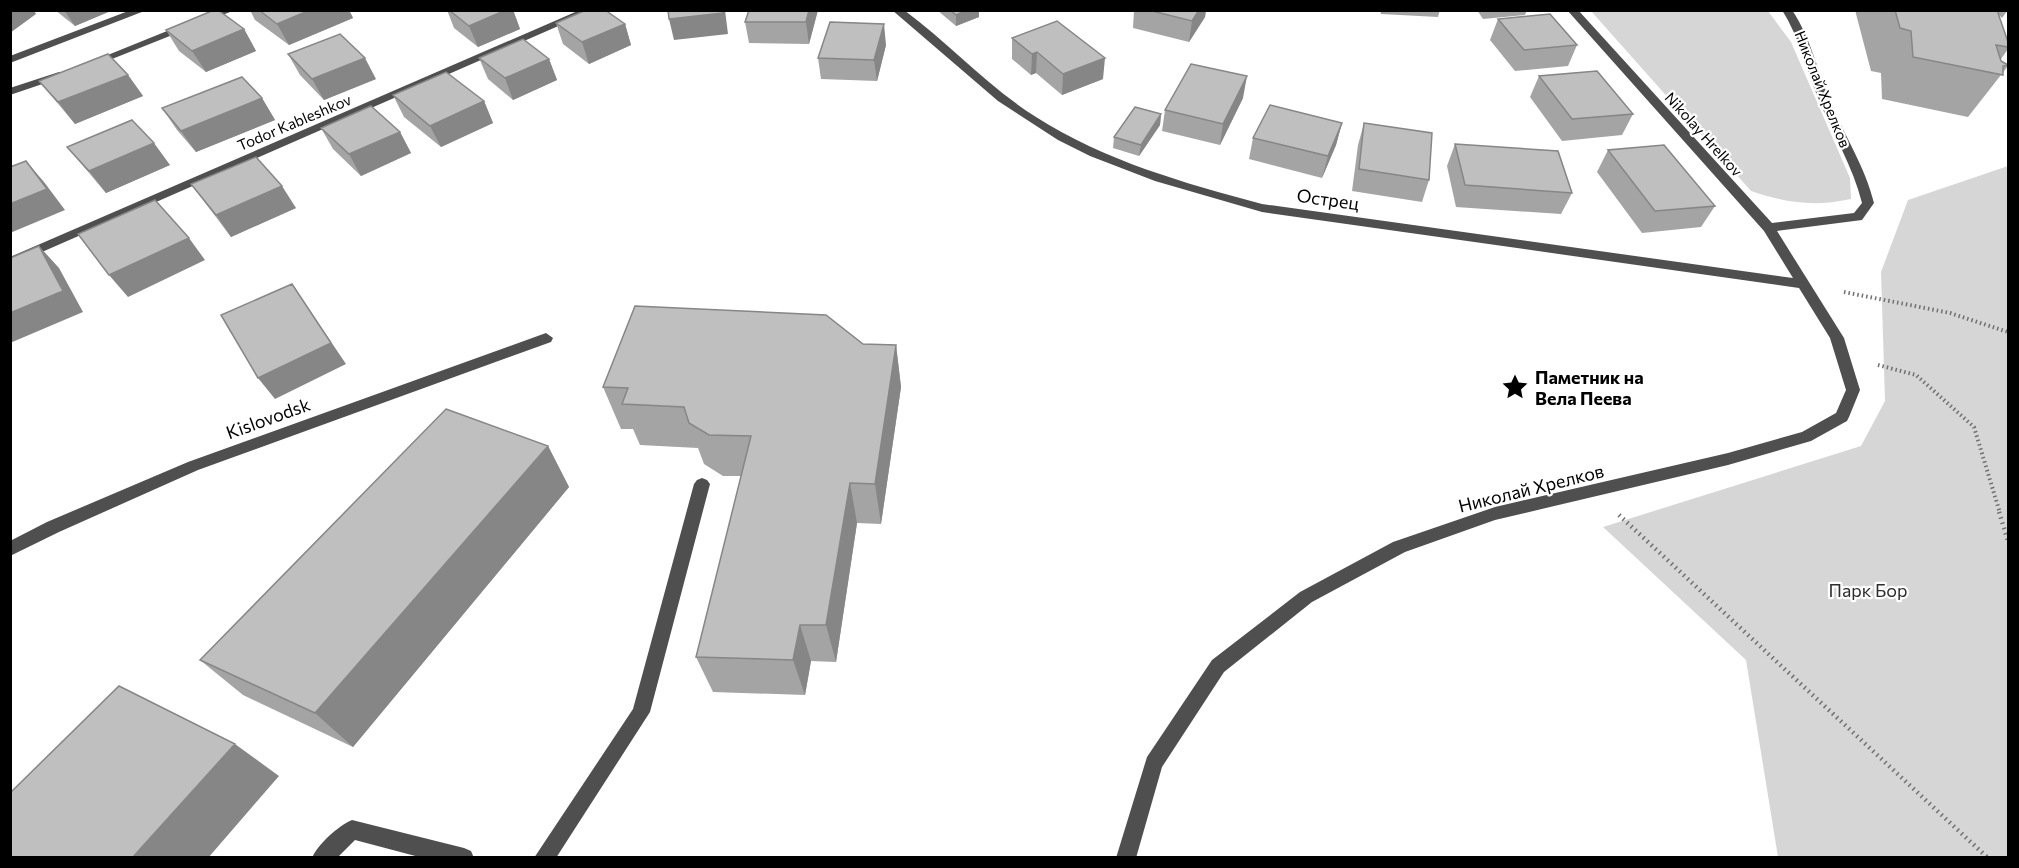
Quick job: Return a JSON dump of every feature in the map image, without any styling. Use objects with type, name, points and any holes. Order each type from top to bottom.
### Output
[{"type":"street","points":[[10,60],[142,10]]},
{"type":"street","points":[[77,69],[230,10]]},
{"type":"street","name":"Todor Kableshkov","points":[[10,262],[590,10]]},
{"type":"street","name":"Острец","points":[[897,10],[1003,100],[1055,134],[1116,165],[1185,188],[1262,208],[1805,284]]},
{"type":"street","name":"Nikolay Hrelkov","points":[[1572,10],[1769,228],[1805,284]]},
{"type":"street","name":"Николай Хрелков","points":[[1769,228],[1858,217],[1868,202],[1864,183],[1823,99],[1803,34],[1787,10]]},
{"type":"street","points":[[10,92],[65,73]]},
{"type":"street","name":"Николай Хрелков","points":[[1126,858],[1154,763],[1218,666],[1297,604],[1399,547],[1495,514],[1728,459],[1806,437],[1842,417],[1854,390],[1837,338],[1805,284]]},
{"type":"street","name":"Kislovodsk","points":[[10,549],[53,527],[193,466],[546,338]]},
{"type":"street","points":[[544,858],[641,712],[702,484]]},
{"type":"street","points":[[322,858],[352,830],[464,858]]},
{"type":"path","points":[[1805,284],[1950,313],[2008,332]]},
{"type":"path","points":[[1842,356],[1916,375],[1974,427],[2008,541]]},
{"type":"path","points":[[1595,492],[1988,858]]},
{"type":"green space","points":[[1591,11],[1768,11],[1791,42],[1850,178],[1851,199],[1813,203],[1777,198],[1751,191]]},
{"type":"green space","name":"Парк Бор","points":[[2008,166],[2008,857],[1778,857],[1746,660],[1603,527],[1861,446],[1885,401],[1881,272],[1908,200]]},
{"type":"building","points":[[218,10],[244,29],[192,51],[166,30]]},
{"type":"building","points":[[259,10],[310,10],[277,24]]},
{"type":"building","points":[[449,10],[506,10],[469,26]]},
{"type":"building","points":[[586,10],[605,10],[625,24],[582,42],[556,23]]},
{"type":"building","points":[[668,10],[723,10],[723,13],[669,19]]},
{"type":"building","points":[[749,10],[809,10],[806,22],[745,22]]},
{"type":"building","points":[[950,10],[967,10],[956,15]]},
{"type":"building","points":[[1148,10],[1199,10],[1192,21]]},
{"type":"building","points":[[1895,10],[1997,10],[2008,42],[2008,47],[1996,45],[2001,61],[2008,65],[2003,66],[2003,75],[1913,57],[1911,31],[1900,28]]},
{"type":"building","points":[[1550,14],[1577,45],[1524,50],[1498,19]]},
{"type":"building","points":[[1057,21],[1105,58],[1063,74],[1037,52],[1032,54],[1012,38]]},
{"type":"building","points":[[830,22],[884,24],[874,60],[818,58]]},
{"type":"building","points":[[340,34],[365,58],[312,79],[288,54]]},
{"type":"building","points":[[523,39],[549,59],[505,78],[479,58]]},
{"type":"building","points":[[108,54],[128,75],[58,102],[39,81]]},
{"type":"building","points":[[1191,64],[1247,76],[1223,124],[1165,110]]},
{"type":"building","points":[[1597,71],[1633,114],[1572,119],[1539,76]]},
{"type":"building","points":[[446,72],[484,101],[430,126],[393,95]]},
{"type":"building","points":[[242,77],[262,98],[181,131],[162,108]]},
{"type":"building","points":[[1270,105],[1342,123],[1328,156],[1253,138]]},
{"type":"building","points":[[371,106],[400,132],[349,154],[321,128]]},
{"type":"building","points":[[1135,107],[1161,114],[1141,145],[1114,137]]},
{"type":"building","points":[[132,120],[154,143],[89,171],[67,147]]},
{"type":"building","points":[[1364,123],[1432,133],[1429,180],[1359,169]]},
{"type":"building","points":[[1455,144],[1558,151],[1572,193],[1465,185]]},
{"type":"building","points":[[1664,145],[1715,206],[1655,211],[1608,150]]},
{"type":"building","points":[[256,157],[282,186],[216,215],[191,184]]},
{"type":"building","points":[[26,161],[47,189],[10,204],[10,167]]},
{"type":"building","points":[[155,200],[189,238],[109,275],[78,234]]},
{"type":"building","points":[[39,246],[63,291],[10,313],[10,258]]},
{"type":"building","points":[[292,284],[331,343],[258,378],[221,315]]},
{"type":"building","points":[[635,306],[826,315],[863,344],[896,345],[875,484],[850,483],[826,625],[800,625],[793,660],[696,657],[751,436],[709,435],[689,423],[684,407],[622,404],[628,388],[603,387]]},
{"type":"building","points":[[446,409],[548,446],[315,713],[200,660]]},
{"type":"building","points":[[119,686],[235,744],[132,858],[10,858],[10,793]]},
{"type":"place","name":"Паметник на Вела Пеева","points":[[1515,387]]}]
